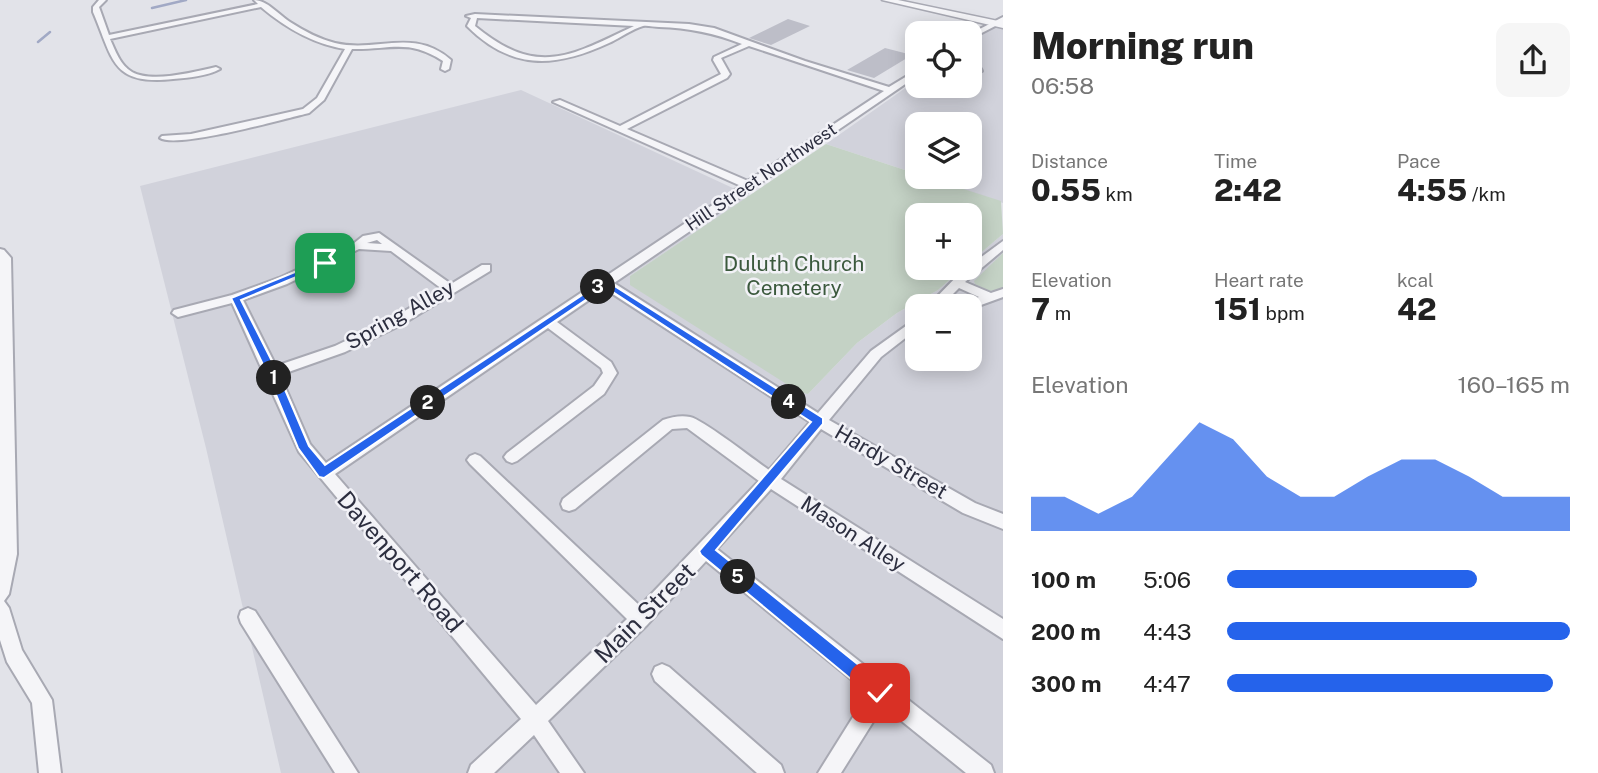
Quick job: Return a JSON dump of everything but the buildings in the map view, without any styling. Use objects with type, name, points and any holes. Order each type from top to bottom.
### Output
[{"type":"street","points":[[103,0],[96,7],[96,12],[120,67],[129,74],[142,78],[167,77],[216,69]]},
{"type":"street","points":[[886,0],[1003,25]]},
{"type":"street","points":[[108,37],[260,3],[270,14],[326,43],[350,47],[393,43],[428,46],[447,60],[445,69]]},
{"type":"street","points":[[643,24],[566,56],[545,60],[513,55],[471,26],[472,16],[643,24],[700,28],[890,90]]},
{"type":"street","points":[[982,30],[1003,19]]},
{"type":"street","points":[[621,129],[724,76],[726,74],[717,60],[718,57],[748,44]]},
{"type":"street","points":[[165,138],[191,137],[306,111],[320,100],[350,47]]},
{"type":"street","name":"Hill Street Northwest","points":[[324,473],[905,80]]},
{"type":"street","points":[[557,102],[748,185]]},
{"type":"street","points":[[946,294],[1003,244]]},
{"type":"street","points":[[178,313],[236,298],[325,263],[357,246],[394,248],[449,288]]},
{"type":"street","points":[[0,252],[5,258],[3,284],[8,554],[0,594]]},
{"type":"street","name":"Spring Alley","points":[[272,373],[340,349],[486,268]]},
{"type":"street","name":"Hardy Street","points":[[605,283],[819,421],[969,508],[1003,522]]},
{"type":"street","points":[[957,283],[997,295]]},
{"type":"street","name":"Davenport Road","points":[[236,298],[304,448],[536,721],[573,773]]},
{"type":"street","points":[[512,457],[599,390],[610,373],[606,365],[548,321]]},
{"type":"street","name":"Main Street","points":[[479,773],[536,721],[706,551],[876,354],[905,331]]},
{"type":"street","name":"Mason Alley","points":[[569,504],[668,424],[690,423],[770,480],[1003,630]]},
{"type":"street","points":[[475,460],[640,619]]},
{"type":"street","points":[[706,551],[983,773]]},
{"type":"street","points":[[0,608],[14,655],[42,700],[50,773]]},
{"type":"street","points":[[248,617],[347,773]]},
{"type":"street","points":[[662,674],[773,773]]},
{"type":"street","points":[[829,773],[880,693]]},
{"type":"shaded area","points":[[1003,16],[1003,203],[962,189],[982,189],[982,112],[905,112],[905,170],[826,144],[905,88],[905,98],[982,98],[982,26]]},
{"type":"shaded area","points":[[521,90],[750,196],[630,276],[808,394],[857,343],[905,309],[905,371],[982,371],[982,294],[931,294],[949,280],[982,280],[982,252],[1003,234],[1003,773],[281,773],[206,448],[140,186]]},
{"type":"green space","name":"Duluth Church Cemetery","points":[[826,144],[905,170],[905,189],[964,189],[1001,201],[1003,234],[982,252],[982,203],[905,203],[905,280],[949,280],[931,294],[905,294],[905,309],[857,343],[808,394],[799,392],[630,285],[630,276]]},
{"type":"green space","points":[[1003,253],[1003,288],[990,291],[975,284],[975,280],[982,280],[982,273]]},
{"type":"waterway","points":[[152,8],[186,0]]},
{"type":"waterway","points":[[38,42],[50,32]]},
{"type":"route","points":[[325,263],[236,298],[304,448],[324,473],[605,283],[819,421],[706,551],[880,693]]}]
